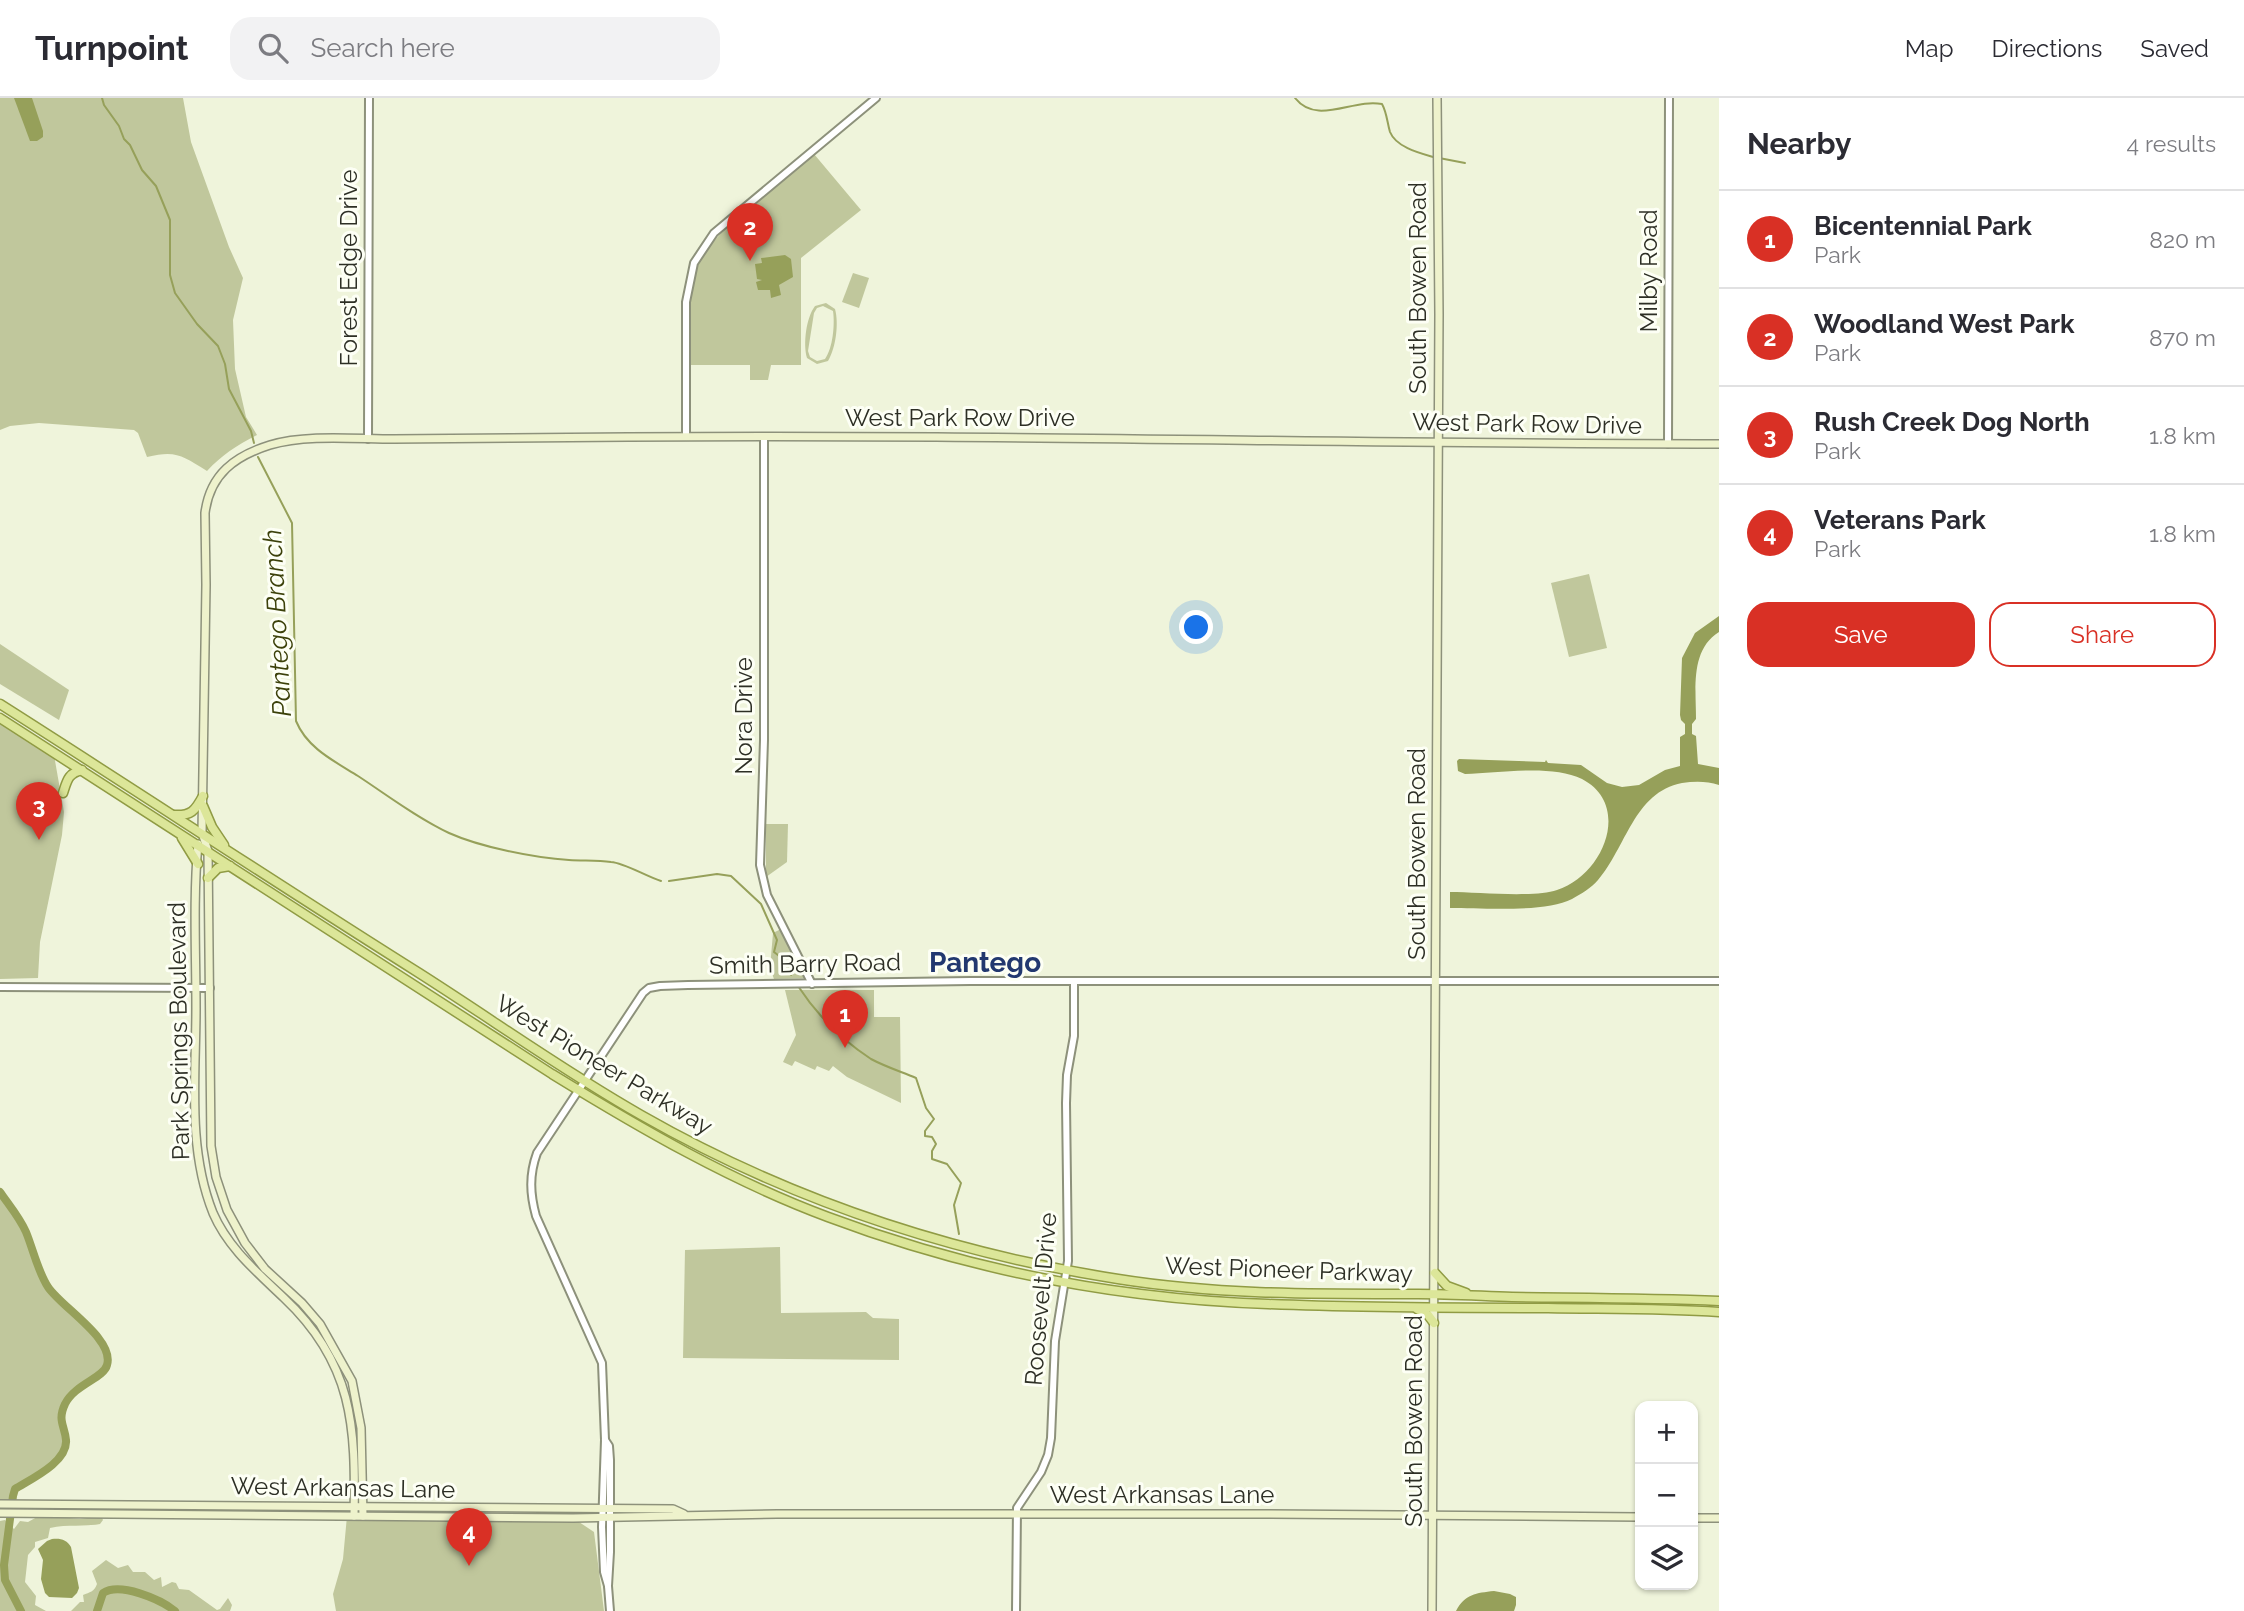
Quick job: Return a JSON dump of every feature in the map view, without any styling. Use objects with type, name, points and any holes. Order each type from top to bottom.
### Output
[{"type":"main road","name":"South Bowen Road","points":[[1432,1611],[1439,314],[1437,98]]},
{"type":"main road","name":"West Park Row Drive","points":[[214,481],[233,461],[271,445],[304,440],[686,436],[1719,444]]},
{"type":"main road","name":"Park Springs Boulevard","points":[[214,481],[206,501],[205,513],[203,806],[202,833],[198,845],[196,1140],[203,1185],[220,1227],[245,1262],[288,1301],[310,1326],[335,1366],[348,1401],[359,1507]]},
{"type":"main road","name":"West Pioneer Parkway","points":[[0,704],[642,1116],[702,1147],[812,1197],[948,1244],[1134,1282],[1249,1293],[1435,1294],[1719,1301]]},
{"type":"main road","name":"West Pioneer Parkway","points":[[0,718],[644,1130],[710,1164],[825,1216],[1000,1270],[1103,1289],[1266,1304],[1719,1312]]},
{"type":"main road","points":[[63,793],[71,773],[82,771]]},
{"type":"main road","points":[[173,815],[193,813],[203,796]]},
{"type":"main road","points":[[203,806],[213,829],[228,850]]},
{"type":"main road","points":[[178,832],[198,864]]},
{"type":"main road","name":"Park Springs Boulevard","points":[[202,833],[208,851],[210,918],[211,1146],[221,1194],[232,1222],[245,1243],[265,1269],[302,1303],[320,1324],[347,1370],[360,1417],[359,1516]]},
{"type":"main road","points":[[208,878],[218,868],[230,866]]},
{"type":"main road","points":[[197,918],[210,918]]},
{"type":"main road","points":[[196,1066],[211,1065]]},
{"type":"main road","points":[[203,1185],[215,1195],[221,1194]]},
{"type":"main road","points":[[1435,1273],[1447,1286],[1475,1296]]},
{"type":"main road","points":[[1567,1308],[1570,1297]]},
{"type":"main road","points":[[1407,1307],[1419,1310],[1434,1323]]},
{"type":"main road","name":"West Arkansas Lane","points":[[0,1504],[40,1508],[359,1516],[606,1518],[673,1517],[684,1514],[1635,1517]]},
{"type":"main road","name":"West Arkansas Lane","points":[[0,1513],[40,1508],[359,1507],[673,1509],[684,1514]]},
{"type":"main road","points":[[1698,1518],[1719,1518]]},
{"type":"street","name":"Forest Edge Drive","points":[[368,439],[369,98]]},
{"type":"street","points":[[686,436],[686,292],[699,253],[714,233],[876,98]]},
{"type":"street","name":"Milby Road","points":[[1668,444],[1669,98]]},
{"type":"street","name":"Nora Drive","points":[[764,437],[764,740],[760,865],[767,895],[812,984]]},
{"type":"street","name":"Smith Barry Road","points":[[610,1611],[606,1518],[609,1446],[605,1440],[604,1371],[600,1354],[536,1216],[530,1190],[537,1153],[643,993],[649,988],[1074,982],[1719,981]]},
{"type":"street","name":"Roosevelt Drive","points":[[1016,1611],[1016,1515],[1018,1503],[1041,1472],[1048,1455],[1055,1341],[1067,1270],[1069,1240],[1066,1103],[1067,1074],[1074,1036],[1074,982]]},
{"type":"street","points":[[0,987],[211,988]]},
{"type":"shaded area","points":[[0,98],[183,98],[191,142],[243,278],[233,320],[235,369],[246,417],[257,435],[230,451],[207,471],[173,454],[147,457],[138,433],[134,430],[39,423],[10,426],[0,430]]},
{"type":"shaded area","points":[[14,98],[32,98],[43,131],[43,137],[37,141],[30,141]]},
{"type":"shaded area","points":[[814,154],[861,210],[801,258],[801,365],[771,365],[768,380],[750,380],[750,365],[689,365],[689,301],[692,280],[699,262],[726,227]]},
{"type":"shaded area","points":[[785,255],[791,259],[793,277],[779,285],[781,295],[771,298],[770,290],[758,290],[756,282],[762,280],[757,279],[755,264],[762,263],[761,258]]},
{"type":"shaded area","points":[[853,273],[869,278],[859,308],[842,302]]},
{"type":"shaded area","points":[[826,303],[835,309],[837,321],[831,356],[828,361],[817,364],[807,358],[805,346],[807,324],[815,306]],"holes":[[[823,306],[833,311],[830,349],[825,359],[817,361],[810,357],[808,351],[814,313],[817,308]]]},
{"type":"shaded area","points":[[1589,574],[1607,648],[1569,657],[1551,583]]},
{"type":"shaded area","points":[[1719,616],[1719,632],[1703,649],[1699,660],[1696,719],[1692,724],[1692,734],[1696,736],[1698,764],[1719,768],[1719,785],[1682,783],[1666,788],[1653,797],[1632,823],[1598,880],[1572,899],[1530,908],[1450,908],[1450,892],[1534,894],[1557,890],[1574,882],[1588,870],[1599,855],[1606,839],[1608,822],[1606,805],[1597,791],[1582,779],[1570,774],[1509,771],[1465,774],[1458,771],[1457,761],[1546,760],[1548,763],[1581,765],[1607,783],[1622,787],[1639,785],[1665,770],[1680,766],[1680,737],[1685,734],[1685,724],[1680,715],[1682,658],[1695,633]]},
{"type":"shaded area","points":[[0,644],[69,690],[59,720],[0,684]]},
{"type":"shaded area","points":[[0,721],[54,755],[64,812],[62,835],[40,942],[38,978],[0,979]]},
{"type":"shaded area","points":[[766,824],[788,824],[787,862],[766,877]]},
{"type":"shaded area","points":[[783,928],[806,973],[805,978],[774,979],[770,968],[773,933]]},
{"type":"shaded area","points":[[785,990],[874,990],[874,1017],[900,1017],[901,1103],[847,1077],[833,1066],[829,1071],[817,1066],[815,1070],[795,1061],[792,1066],[783,1062],[796,1035]]},
{"type":"shaded area","points":[[0,1192],[24,1227],[48,1287],[95,1334],[107,1355],[104,1370],[72,1394],[63,1409],[62,1422],[66,1440],[61,1456],[47,1469],[15,1489],[12,1500],[0,1500]]},
{"type":"shaded area","points":[[780,1247],[781,1313],[866,1312],[873,1318],[899,1319],[899,1360],[683,1358],[685,1250]]},
{"type":"shaded area","points":[[101,1516],[103,1520],[100,1524],[50,1528],[48,1538],[35,1542],[35,1547],[28,1555],[25,1582],[36,1596],[35,1605],[46,1611],[0,1611],[0,1521],[5,1520],[14,1529],[20,1521],[28,1522],[37,1517],[80,1519]]},
{"type":"shaded area","points":[[347,1516],[573,1518],[594,1532],[604,1611],[336,1611],[333,1594],[343,1559]]},
{"type":"shaded area","points":[[52,1539],[63,1540],[71,1547],[79,1588],[72,1598],[49,1597],[45,1593],[41,1579],[43,1560],[38,1549]]},
{"type":"shaded area","points":[[106,1560],[118,1568],[128,1565],[133,1572],[145,1572],[154,1580],[161,1577],[162,1587],[176,1583],[179,1589],[189,1590],[217,1610],[228,1598],[232,1605],[230,1611],[71,1611],[80,1602],[84,1602],[83,1595],[95,1589],[97,1584],[92,1571]]},
{"type":"shaded area","points":[[1494,1591],[1516,1597],[1514,1611],[1456,1611],[1463,1601],[1472,1595]]},
{"type":"waterway","name":"Pantego Branch","points":[[102,98],[142,170],[156,186],[170,220],[170,275],[175,293],[197,324],[218,346],[225,364],[229,389],[251,431],[254,443]]},
{"type":"waterway","points":[[1295,98],[1304,106],[1325,111],[1359,104],[1382,104],[1390,132],[1397,142],[1408,149],[1433,157]]},
{"type":"waterway","points":[[1439,158],[1465,163]]},
{"type":"waterway","name":"Pantego Branch","points":[[258,457],[292,523],[296,721],[307,739],[331,759],[449,833],[492,847],[540,857],[617,863],[661,881]]},
{"type":"waterway","name":"Pantego Branch","points":[[669,881],[717,874],[731,876],[761,904],[777,940],[774,952],[787,962],[791,975]]},
{"type":"waterway","name":"Pantego Branch","points":[[798,986],[822,1017],[850,1044],[871,1059],[916,1078],[926,1108],[934,1119],[925,1131],[925,1136],[932,1137],[936,1144],[932,1159],[947,1164],[961,1183],[954,1205],[959,1234]]},
{"type":"waterway","points":[[0,1192],[24,1227],[44,1281],[95,1334],[107,1355],[105,1370],[75,1391],[65,1404],[62,1419],[66,1440],[61,1456],[47,1469],[15,1489],[4,1565],[5,1580],[21,1611]]},
{"type":"waterway","points":[[97,1611],[103,1593],[119,1589],[140,1593],[175,1611]]},
{"type":"place","name":"Woodland West Park","points":[[750,261]]},
{"type":"place","name":"Rush Creek Dog North","points":[[39,840]]},
{"type":"place","name":"Bicentennial Park","points":[[845,1048]]},
{"type":"place","name":"Veterans Park","points":[[469,1566]]},
{"type":"district","name":"Pantego","points":[[985,962]]}]
